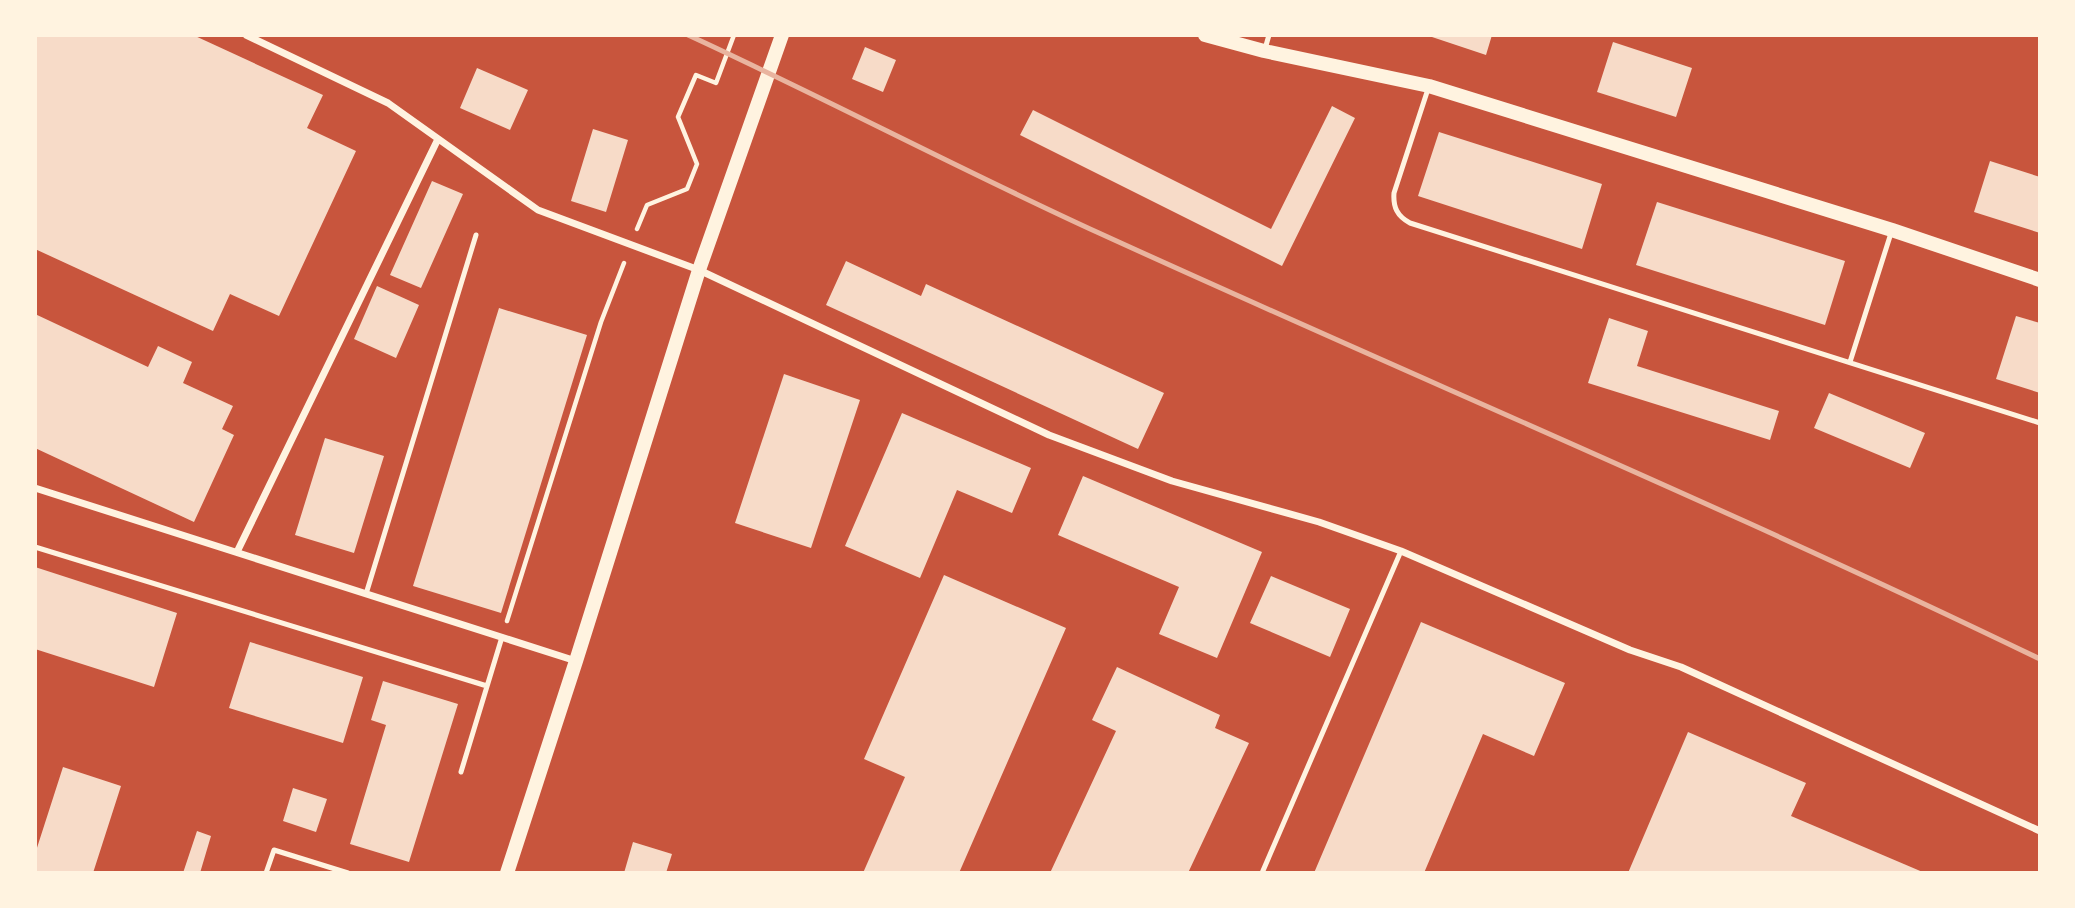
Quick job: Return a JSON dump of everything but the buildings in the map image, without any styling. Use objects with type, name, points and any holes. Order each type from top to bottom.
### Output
[{"type":"main road","points":[[507,873],[699,270],[782,35]]},
{"type":"main road","points":[[1205,35],[1264,51],[1429,86],[1892,230],[2040,280]]},
{"type":"street","points":[[246,35],[388,103],[538,211],[699,270],[1049,435],[1172,481],[1319,522],[1401,551],[1630,650],[1681,667],[2040,831]]},
{"type":"street","points":[[237,552],[438,139]]},
{"type":"street","points":[[35,488],[576,661]]},
{"type":"lane","points":[[1264,51],[1269,35]]},
{"type":"lane","points":[[1429,86],[1394,193],[1396,211],[1410,223],[2040,422]]},
{"type":"lane","points":[[1850,362],[1892,230]]},
{"type":"lane","points":[[366,594],[476,235]]},
{"type":"lane","points":[[35,547],[487,686]]},
{"type":"lane","points":[[1262,873],[1401,551]]},
{"type":"lane","points":[[461,772],[502,637]]},
{"type":"lane","points":[[266,873],[274,849],[348,873]]},
{"type":"path","points":[[502,637],[601,323],[647,205],[687,189],[697,163],[678,117],[696,75],[716,83],[734,35]]},
{"type":"railway","points":[[688,35],[1099,233],[1689,496],[2040,659]]}]
